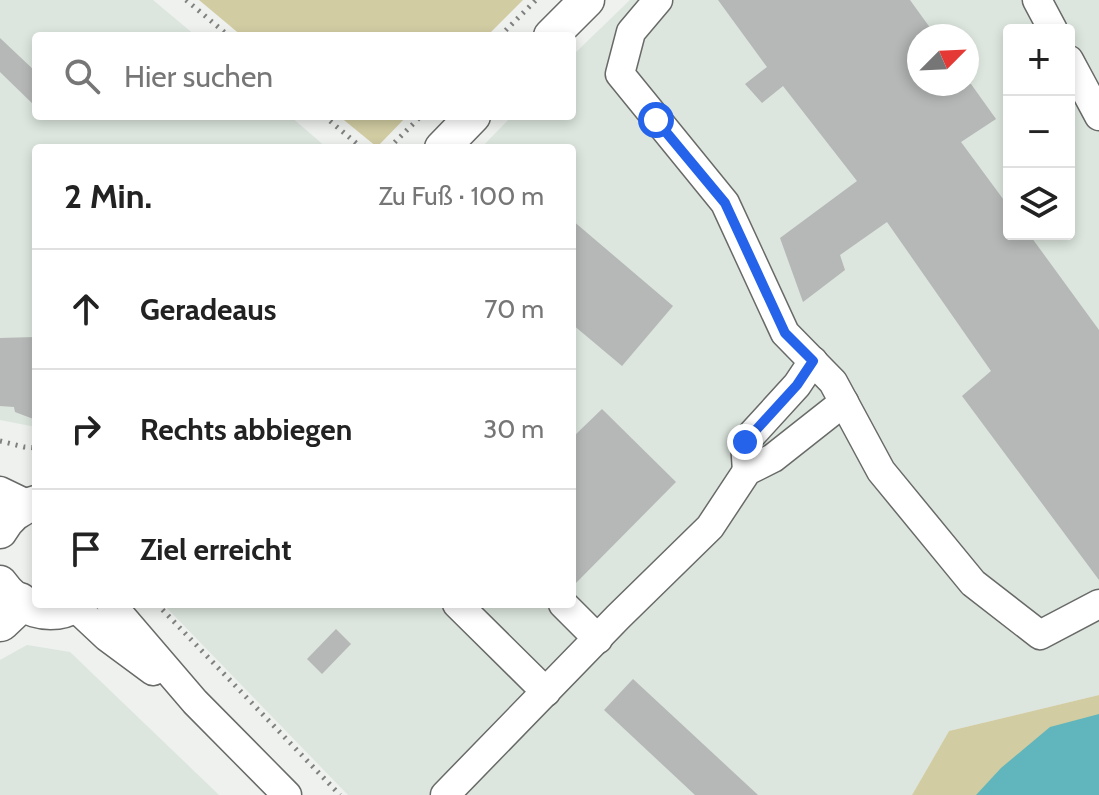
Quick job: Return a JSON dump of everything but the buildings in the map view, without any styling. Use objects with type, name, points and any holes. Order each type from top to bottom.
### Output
[{"type":"main road","points":[[555,32],[587,0]]},
{"type":"main road","points":[[446,144],[469,120]]},
{"type":"main road","points":[[1,528],[18,510],[22,499]]},
{"type":"main road","points":[[6,602],[52,613],[67,608]]},
{"type":"street","points":[[658,0],[631,32],[620,74],[725,203],[785,333],[833,382],[881,471],[973,583],[1040,635],[1099,604]]},
{"type":"street","points":[[1037,0],[1050,24]]},
{"type":"street","points":[[1075,71],[1099,116]]},
{"type":"street","points":[[747,471],[745,442],[797,385],[813,361]]},
{"type":"street","points":[[445,795],[710,527],[747,471],[773,458],[844,402]]},
{"type":"street","points":[[79,608],[107,637],[195,702]]},
{"type":"street","points":[[114,608],[195,702],[287,795]]},
{"type":"street","points":[[461,608],[546,692]]},
{"type":"street","points":[[567,608],[598,639]]},
{"type":"path","points":[[186,0],[224,32]]},
{"type":"path","points":[[504,32],[536,0]]},
{"type":"path","points":[[329,120],[357,144]]},
{"type":"path","points":[[393,144],[417,120]]},
{"type":"path","points":[[0,441],[32,448]]},
{"type":"path","points":[[161,608],[340,795]]},
{"type":"shaded area","points":[[0,0],[153,0],[191,32],[32,32],[32,120],[295,120],[322,144],[32,144],[32,426],[0,420]]},
{"type":"shaded area","points":[[199,0],[523,0],[491,32],[237,32]]},
{"type":"shaded area","points":[[630,0],[1099,0],[1099,695],[949,731],[912,795],[348,795],[167,608],[576,608],[576,144],[485,144],[508,120],[576,120],[576,52]]},
{"type":"shaded area","points":[[344,120],[403,120],[380,144],[373,144]]},
{"type":"shaded area","points":[[27,645],[70,652],[219,795],[0,795],[0,660]]},
{"type":"shaded area","points":[[1099,695],[1099,795],[912,795],[949,731]]},
{"type":"water","points":[[1099,714],[1099,795],[976,795],[1001,768],[1050,727]]},
{"type":"route","points":[[656,120],[725,203],[785,333],[813,361],[777,409],[745,442]]}]
